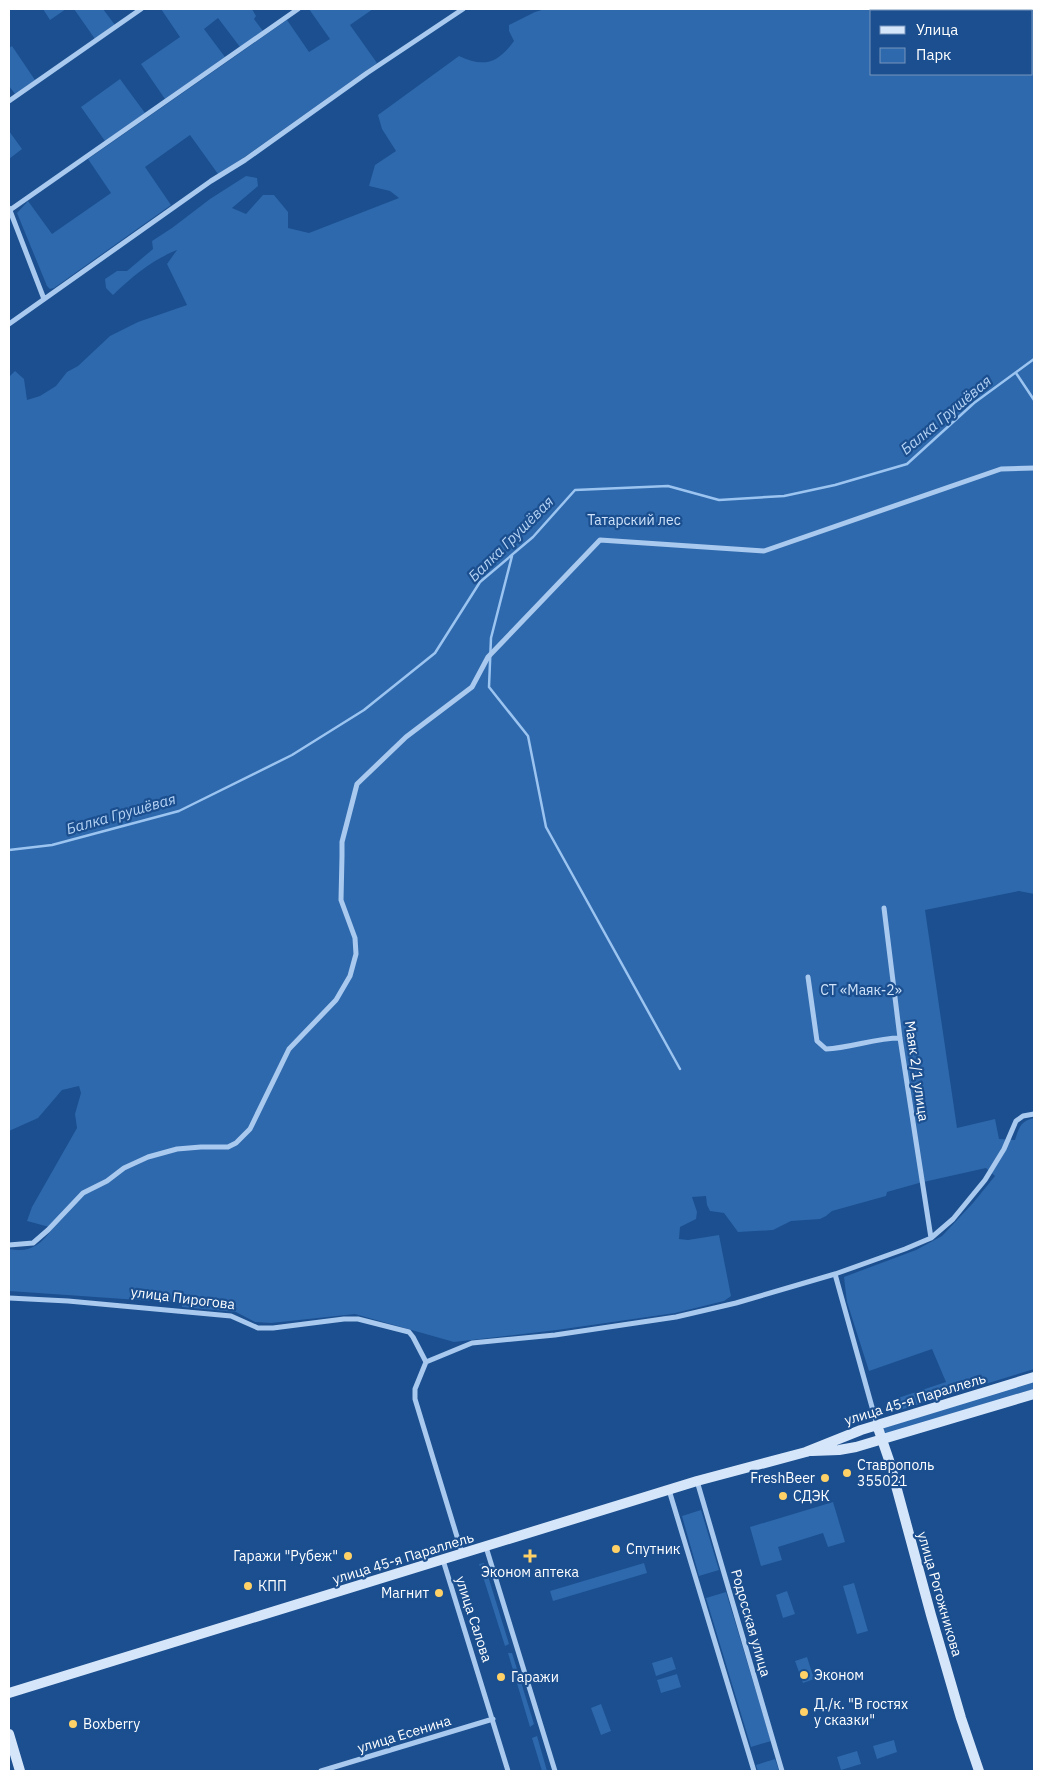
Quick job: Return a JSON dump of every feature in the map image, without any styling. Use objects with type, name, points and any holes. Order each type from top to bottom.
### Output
[{"type":"main road","name":"улица 45-я Параллель","points":[[9,1694],[697,1481],[806,1452],[837,1438],[877,1424],[1034,1377]]},
{"type":"main road","name":"улица 45-я Параллель","points":[[806,1452],[839,1450],[1034,1394]]},
{"type":"main road","name":"улица Рогожникова","points":[[877,1424],[961,1718],[979,1771]]},
{"type":"main road","points":[[9,1734],[20,1771]]},
{"type":"street","points":[[9,100],[141,9]]},
{"type":"street","points":[[44,299],[9,208],[298,9]]},
{"type":"street","points":[[9,324],[211,182],[246,160],[367,73],[463,9]]},
{"type":"street","points":[[9,1245],[33,1243],[83,1194],[124,1168],[148,1157],[177,1149],[228,1147],[236,1143],[250,1129],[288,1049],[336,1000],[350,976],[356,954],[355,938],[341,900],[342,842],[357,784],[406,737],[472,687],[488,657],[600,540],[764,551],[1001,469],[1034,468]]},
{"type":"street","name":"Маяк 2/1 улица","points":[[884,908],[900,1038],[931,1238]]},
{"type":"street","points":[[808,977],[817,1041],[826,1049],[842,1048],[886,1038],[900,1038]]},
{"type":"street","points":[[462,1554],[415,1399],[415,1389],[426,1362],[472,1343],[555,1335],[676,1317],[767,1295],[835,1274],[931,1238],[953,1219],[985,1180],[1004,1149],[1016,1121],[1023,1116],[1034,1114]]},
{"type":"street","points":[[835,1274],[877,1424]]},
{"type":"street","name":"улица Пирогова","points":[[9,1298],[232,1316],[258,1328],[358,1319],[409,1332],[426,1362]]},
{"type":"street","name":"Родосская улица","points":[[697,1481],[782,1771]]},
{"type":"street","points":[[669,1490],[754,1771]]},
{"type":"street","points":[[486,1547],[555,1771]]},
{"type":"street","name":"улица Салова","points":[[443,1560],[508,1771]]},
{"type":"street","name":"улица Есенина","points":[[321,1771],[493,1719]]},
{"type":"green space","points":[[43,9],[66,9],[50,20]]},
{"type":"green space","points":[[74,9],[103,9],[115,25],[95,39]]},
{"type":"green space","points":[[161,9],[252,9],[256,16],[254,19],[263,31],[240,47],[218,18],[204,29],[225,57],[165,99],[141,64],[180,37]]},
{"type":"green space","points":[[309,9],[373,9],[350,25],[377,63],[218,174],[190,135],[145,167],[171,205],[50,289],[47,286],[17,213],[28,201],[52,234],[111,193],[88,159],[287,20],[309,52],[330,39]]},
{"type":"green space","name":"Татарский лес","points":[[545,9],[1034,9],[1034,894],[1019,891],[925,910],[957,1128],[995,1119],[999,1139],[1015,1140],[1021,1125],[1034,1118],[1034,1369],[900,1410],[895,1399],[946,1382],[932,1349],[869,1371],[847,1302],[844,1277],[916,1250],[942,1236],[995,1176],[986,1168],[887,1192],[886,1196],[832,1211],[820,1219],[791,1221],[773,1230],[738,1232],[724,1213],[710,1211],[706,1196],[692,1197],[697,1212],[696,1219],[680,1227],[679,1239],[688,1240],[719,1235],[731,1296],[724,1301],[675,1313],[557,1330],[454,1342],[355,1314],[271,1323],[255,1322],[236,1312],[182,1307],[182,1303],[9,1291],[9,1249],[29,1249],[44,1239],[53,1228],[27,1221],[32,1207],[77,1128],[75,1114],[81,1093],[79,1086],[62,1090],[38,1118],[9,1131],[9,377],[15,371],[24,379],[27,400],[40,396],[56,386],[67,372],[78,366],[110,336],[138,322],[187,305],[167,264],[177,250],[143,269],[113,295],[106,288],[105,279],[117,271],[127,271],[153,249],[152,241],[210,199],[246,176],[257,178],[258,186],[232,208],[246,214],[263,195],[274,195],[288,212],[288,228],[309,233],[399,198],[390,191],[369,186],[375,165],[396,151],[382,129],[378,115],[459,56],[476,62],[496,59],[514,41],[509,31],[509,25]]},
{"type":"green space","points":[[12,46],[35,80],[15,94],[9,86],[9,48]]},
{"type":"green space","points":[[120,79],[145,113],[105,141],[81,107]]},
{"type":"green space","points":[[9,131],[22,149],[9,159]]},
{"type":"green space","points":[[1034,1381],[1034,1389],[886,1434],[883,1430],[884,1428]]},
{"type":"green space","points":[[833,1502],[845,1542],[828,1547],[823,1533],[778,1547],[782,1560],[761,1566],[750,1527]]},
{"type":"green space","points":[[701,1510],[719,1570],[699,1576],[682,1516]]},
{"type":"green space","points":[[484,1563],[509,1644],[505,1646],[479,1564]]},
{"type":"green space","points":[[644,1563],[647,1573],[553,1601],[550,1591]]},
{"type":"green space","points":[[854,1583],[868,1631],[857,1634],[843,1586]]},
{"type":"green space","points":[[787,1591],[795,1614],[783,1618],[776,1595]]},
{"type":"green space","points":[[726,1592],[771,1741],[751,1747],[706,1598]]},
{"type":"green space","points":[[508,1653],[512,1653],[534,1724],[530,1727]]},
{"type":"green space","points":[[672,1657],[676,1669],[656,1676],[652,1663]]},
{"type":"green space","points":[[807,1657],[814,1679],[803,1683],[795,1661]]},
{"type":"green space","points":[[677,1674],[681,1687],[661,1693],[657,1680]]},
{"type":"green space","points":[[601,1704],[611,1731],[601,1735],[591,1708]]},
{"type":"green space","points":[[537,1736],[547,1771],[542,1771],[532,1738]]},
{"type":"green space","points":[[894,1740],[897,1752],[877,1759],[873,1746]]},
{"type":"green space","points":[[857,1751],[861,1764],[841,1770],[837,1757]]},
{"type":"green space","points":[[775,1759],[779,1771],[758,1771],[756,1765]]},
{"type":"waterway","name":"Балка Грушёвая","points":[[9,850],[52,845],[179,811],[292,755],[364,710],[435,653],[480,582],[533,537],[575,490],[668,486],[719,500],[784,496],[835,485],[907,464],[974,403],[1034,359]]},
{"type":"waterway","points":[[1016,373],[1034,400]]},
{"type":"waterway","points":[[512,556],[491,638],[489,687],[528,736],[546,827],[680,1069]]},
{"type":"place","name":"Ставрополь 355021","points":[[847,1473]]},
{"type":"place","name":"FreshBeer","points":[[825,1478]]},
{"type":"place","name":"СДЭК","points":[[783,1496]]},
{"type":"place","name":"Спутник","points":[[616,1549]]},
{"type":"place","name":"Гаражи \"Рубеж\"","points":[[348,1556]]},
{"type":"place","name":"Эконом аптека","points":[[530,1556]]},
{"type":"place","name":"КПП","points":[[248,1586]]},
{"type":"place","name":"Магнит","points":[[439,1593]]},
{"type":"place","name":"Эконом","points":[[804,1675]]},
{"type":"place","name":"Гаражи","points":[[501,1677]]},
{"type":"place","name":"Д./к. \"В гостях у сказки\"","points":[[804,1712]]},
{"type":"place","name":"Boxberry","points":[[73,1724]]},
{"type":"park label","name":"СТ «Маяк-2»","points":[[861,990]]}]
